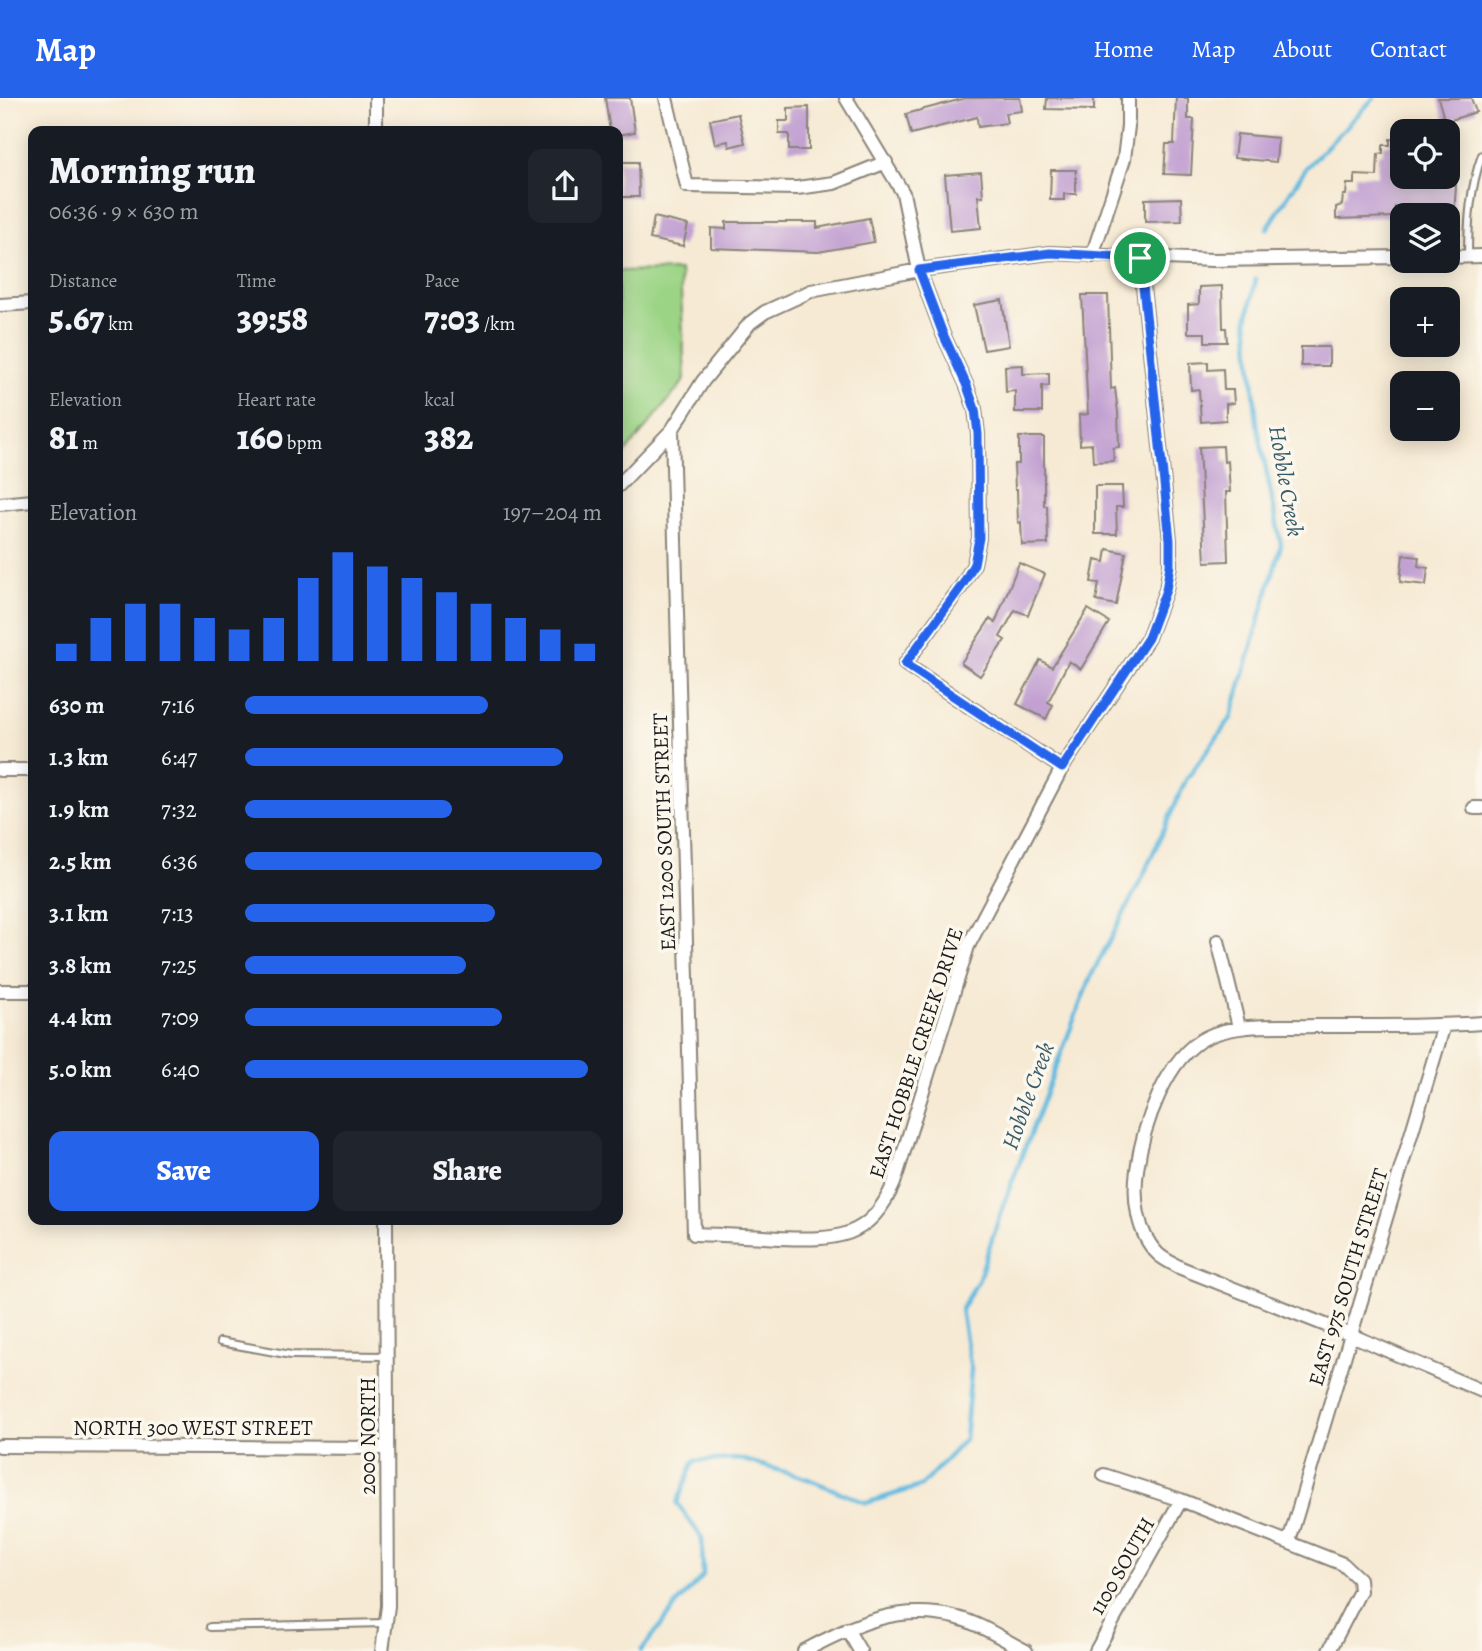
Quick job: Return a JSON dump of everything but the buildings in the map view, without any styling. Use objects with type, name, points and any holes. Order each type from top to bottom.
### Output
[{"type":"street","points":[[376,98],[376,126]]},
{"type":"street","points":[[667,98],[687,186],[797,188],[834,183],[886,162]]},
{"type":"street","points":[[846,98],[903,193],[919,270],[943,334],[967,386],[975,409],[978,434],[979,538],[974,564],[963,584],[905,664],[1062,768]]},
{"type":"street","points":[[1092,256],[1124,159],[1128,98]]},
{"type":"street","points":[[623,481],[672,430],[692,397],[750,323],[765,312],[811,291],[919,270],[1050,253],[1212,260],[1390,257]]},
{"type":"street","points":[[1460,256],[1482,256]]},
{"type":"street","name":"EAST HOBBLE CREEK DRIVE","points":[[694,1234],[837,1238],[857,1231],[874,1219],[886,1202],[894,1183],[968,946],[1062,768],[1148,638],[1163,603],[1170,565],[1170,540],[1140,258]]},
{"type":"street","points":[[0,305],[28,303]]},
{"type":"street","name":"EAST 1200 SOUTH STREET","points":[[672,430],[694,1234]]},
{"type":"street","points":[[0,504],[28,501]]},
{"type":"street","points":[[0,770],[28,770]]},
{"type":"street","points":[[1218,942],[1239,1027]]},
{"type":"street","points":[[0,992],[28,991]]},
{"type":"street","points":[[1482,1023],[1444,1026],[1239,1027],[1205,1038],[1184,1054],[1167,1078],[1139,1150],[1135,1182],[1136,1206],[1144,1237],[1159,1255],[1181,1268],[1482,1391]]},
{"type":"street","name":"EAST 975 SOUTH STREET","points":[[1289,1541],[1444,1026]]},
{"type":"street","name":"2000 NORTH","points":[[382,1651],[387,1622],[386,1225]]},
{"type":"street","name":"NORTH 300 WEST STREET","points":[[0,1446],[386,1448]]},
{"type":"street","points":[[1104,1475],[1181,1500],[1343,1563],[1359,1579],[1360,1591],[1329,1651]]},
{"type":"street","name":"1100 SOUTH","points":[[1096,1651],[1181,1500]]},
{"type":"street","points":[[804,1651],[847,1629],[888,1615],[925,1612],[960,1619],[1026,1651]]},
{"type":"street","points":[[847,1629],[860,1651]]},
{"type":"lane","points":[[1468,256],[1468,216],[1482,155]]},
{"type":"lane","points":[[220,1342],[290,1355],[387,1356]]},
{"type":"lane","points":[[210,1627],[387,1622]]},
{"type":"green space","points":[[680,270],[685,380],[623,456],[623,271]]},
{"type":"waterway","name":"Hobble Creek","points":[[1267,229],[1305,169],[1374,98]]},
{"type":"waterway","name":"Hobble Creek","points":[[641,1651],[677,1604],[703,1576],[702,1538],[677,1503],[694,1461],[741,1459],[808,1479],[866,1503],[921,1486],[965,1439],[971,1370],[961,1309],[978,1281],[1005,1200],[1090,978],[1142,878],[1186,780],[1231,718],[1281,545],[1257,423],[1247,320],[1256,279]]},
{"type":"route","points":[[1050,253],[1140,258],[1170,540],[1170,565],[1163,603],[1148,638],[1062,768],[905,664],[963,584],[974,564],[979,538],[978,434],[975,409],[919,270],[1050,253]]}]
